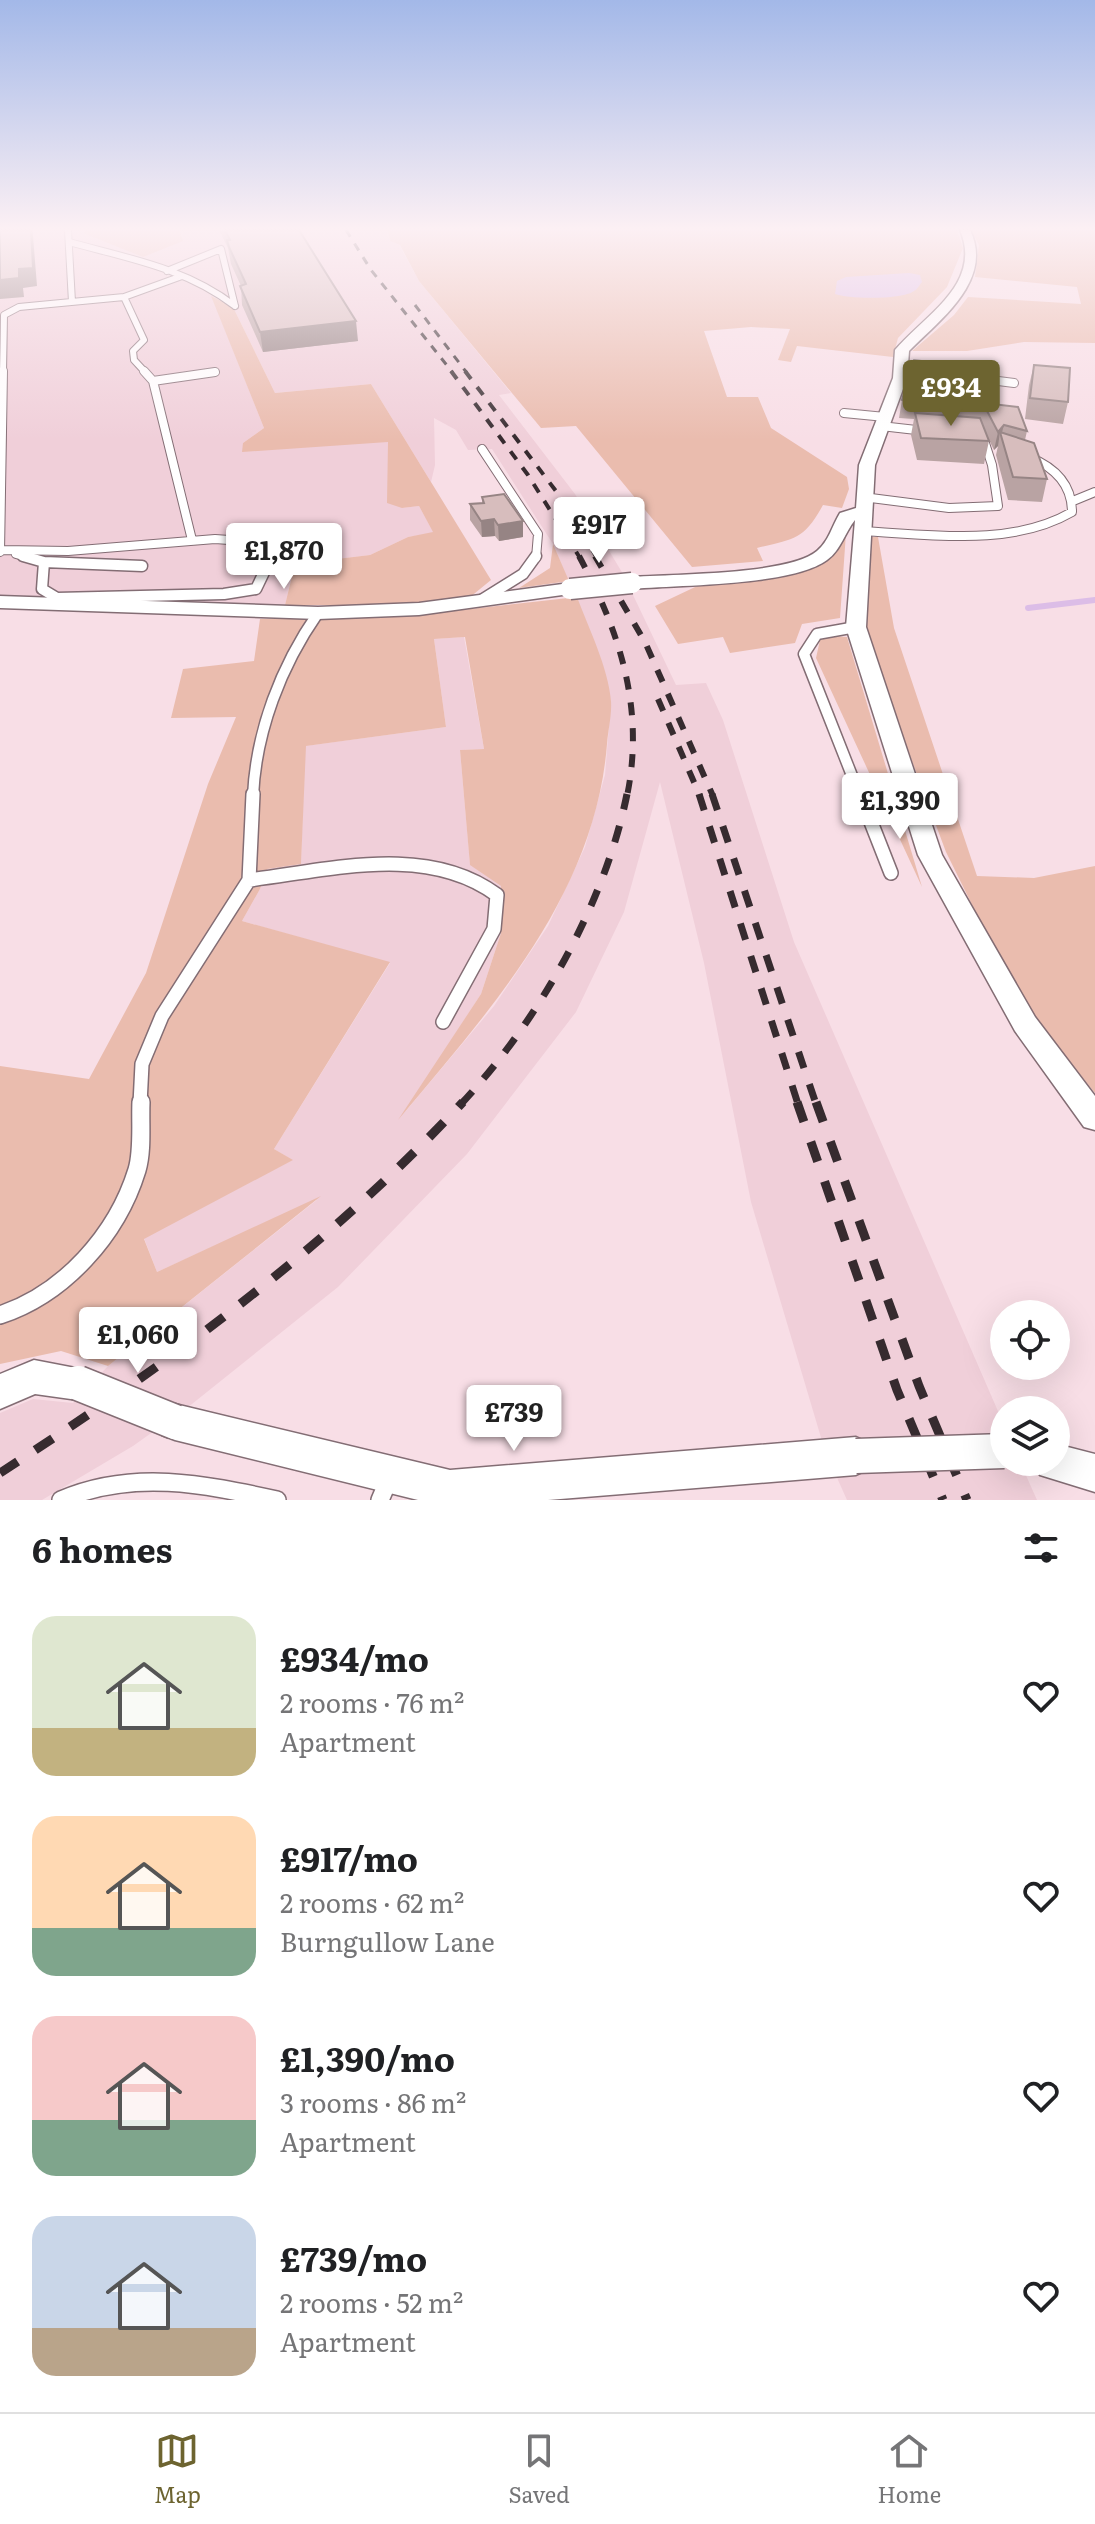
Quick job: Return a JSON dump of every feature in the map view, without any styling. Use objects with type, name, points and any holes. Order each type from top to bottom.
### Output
[{"type":"street","points":[[954,300],[902,350],[908,370],[867,465],[856,627],[930,855],[1025,1024],[1095,1118]]},
{"type":"street","points":[[0,602],[318,613],[419,609],[570,589],[763,571],[814,561],[832,546],[846,517],[862,513]]},
{"type":"street","points":[[0,1392],[34,1377],[78,1383],[175,1422],[385,1487],[450,1494],[856,1456],[990,1451]]},
{"type":"street","points":[[1070,1466],[1095,1473]]},
{"type":"lane","points":[[1,551],[4,315],[16,308],[93,300]]},
{"type":"lane","points":[[125,300],[144,340],[133,351],[134,360],[153,381],[192,540]]},
{"type":"lane","points":[[153,381],[215,372]]},
{"type":"lane","points":[[956,376],[1014,383]]},
{"type":"lane","points":[[844,413],[941,432]]},
{"type":"lane","points":[[862,513],[998,506],[992,465],[981,433],[968,432]]},
{"type":"lane","points":[[480,601],[534,565],[540,549],[538,534],[482,449]]},
{"type":"lane","points":[[862,513],[1004,534],[1032,530],[1065,518],[1072,512],[1073,501],[1055,469],[1044,462],[1015,454]]},
{"type":"lane","points":[[1073,501],[1095,492]]},
{"type":"lane","points":[[1,551],[68,551],[192,540],[243,541],[268,564],[264,578],[256,589],[224,594],[57,598],[42,589],[44,562]]},
{"type":"lane","points":[[1,551],[44,562],[142,566]]},
{"type":"lane","points":[[0,1315],[30,1305],[77,1268],[116,1218],[138,1168],[142,1064],[162,1016],[249,880],[255,759],[291,652],[318,613]]},
{"type":"lane","points":[[856,627],[817,631],[808,641],[804,654],[891,873]]},
{"type":"lane","points":[[249,880],[405,863],[482,879],[497,895],[494,929],[443,1022]]},
{"type":"lane","points":[[61,1500],[83,1488],[168,1478],[277,1500]]},
{"type":"shaded area","points":[[0,300],[213,300],[264,428],[243,443],[389,442],[402,508],[419,506],[434,533],[408,537],[370,555],[295,564],[285,605],[67,603],[0,596]]},
{"type":"shaded area","points":[[213,300],[233,307],[275,393],[371,384],[491,580],[469,598],[395,605],[285,605],[295,564],[370,555],[408,537],[433,532],[419,506],[402,508],[387,503],[388,442],[242,452],[243,443],[264,428]]},
{"type":"shaded area","points":[[218,300],[435,300],[511,393],[499,395],[575,494],[623,574],[676,685],[706,683],[723,720],[794,942],[991,1396],[990,1476],[1026,1476],[1037,1500],[847,1500],[825,1451],[751,1202],[704,963],[660,782],[624,912],[576,1012],[467,1154],[338,1287],[192,1404],[133,1446],[42,1500],[0,1500],[0,1413],[33,1399],[73,1403],[108,1366],[318,1199],[157,1272],[144,1238],[292,1160],[274,1149],[390,963],[242,921],[260,889],[266,869],[301,863],[305,746],[446,727],[434,639],[464,637],[484,749],[460,750],[470,864],[501,886],[501,933],[481,994],[405,1112],[494,1006],[548,926],[585,847],[605,775],[611,701],[595,646],[553,544],[492,449],[468,450],[456,430],[434,418],[435,465],[431,482],[371,384],[275,393],[233,307]]},
{"type":"shaded area","points":[[435,300],[935,300],[898,338],[893,357],[797,346],[791,362],[778,360],[790,329],[751,327],[704,331],[727,397],[758,397],[771,428],[847,477],[849,489],[842,508],[823,505],[804,532],[757,548],[763,561],[692,567],[576,426],[541,428]]},
{"type":"shaded area","points":[[966,300],[1081,304],[1080,300],[1095,300],[1095,343],[1024,342],[967,351],[912,351],[954,315]]},
{"type":"shaded area","points":[[846,533],[840,618],[802,624],[795,643],[730,653],[723,637],[678,644],[655,606],[712,579],[806,568],[829,558]]},
{"type":"shaded area","points":[[871,537],[878,537],[894,628],[977,876],[1034,878],[1095,866],[1095,1093],[1019,1000],[946,852],[866,638],[863,600]]},
{"type":"shaded area","points":[[553,544],[569,581],[519,588],[550,568]]},
{"type":"shaded area","points":[[577,597],[602,662],[611,701],[598,799],[582,851],[560,900],[502,992],[398,1120],[481,994],[501,933],[501,886],[470,865],[460,750],[484,749],[465,637],[434,639],[446,727],[306,746],[301,864],[267,869],[242,921],[390,962],[274,1149],[293,1160],[144,1239],[157,1272],[321,1196],[108,1366],[61,1351],[0,1364],[0,1066],[89,1079],[146,973],[208,784],[236,717],[171,718],[183,669],[254,661],[260,619],[444,612]]},
{"type":"shaded area","points":[[833,636],[847,637],[922,887],[816,658],[820,640]]},
{"type":"building","points":[[246,300],[343,300],[356,321],[260,332]]},
{"type":"building","points":[[914,360],[983,369],[975,402],[1018,407],[1027,431],[1004,425],[998,432],[986,409],[902,400]]},
{"type":"building","points":[[1034,365],[1070,368],[1068,402],[1030,398]]},
{"type":"building","points":[[915,413],[980,418],[989,441],[921,438]]},
{"type":"building","points":[[1000,432],[1034,443],[1047,479],[1013,477]]},
{"type":"building","points":[[504,494],[523,521],[498,525],[494,519],[481,521],[470,504],[484,503],[482,497]]},
{"type":"waterway","points":[[1028,608],[1095,600]]},
{"type":"railway","points":[[395,300],[453,373]]},
{"type":"railway","points":[[415,305],[467,373]]},
{"type":"railway","points":[[451,371],[528,475],[580,558]]},
{"type":"railway","points":[[465,371],[565,503],[597,558]]},
{"type":"railway","points":[[579,556],[606,613],[625,672],[633,732],[627,796]]},
{"type":"railway","points":[[595,556],[645,642],[713,796]]},
{"type":"railway","points":[[658,699],[700,796]]},
{"type":"railway","points":[[461,1104],[516,1036],[565,960],[603,877],[627,794]]},
{"type":"railway","points":[[699,794],[798,1104]]},
{"type":"railway","points":[[712,794],[816,1104]]},
{"type":"railway","points":[[0,1473],[124,1390],[243,1302],[357,1206],[463,1102]]},
{"type":"railway","points":[[797,1102],[897,1390],[943,1500]]},
{"type":"railway","points":[[816,1102],[919,1386],[967,1500]]}]
